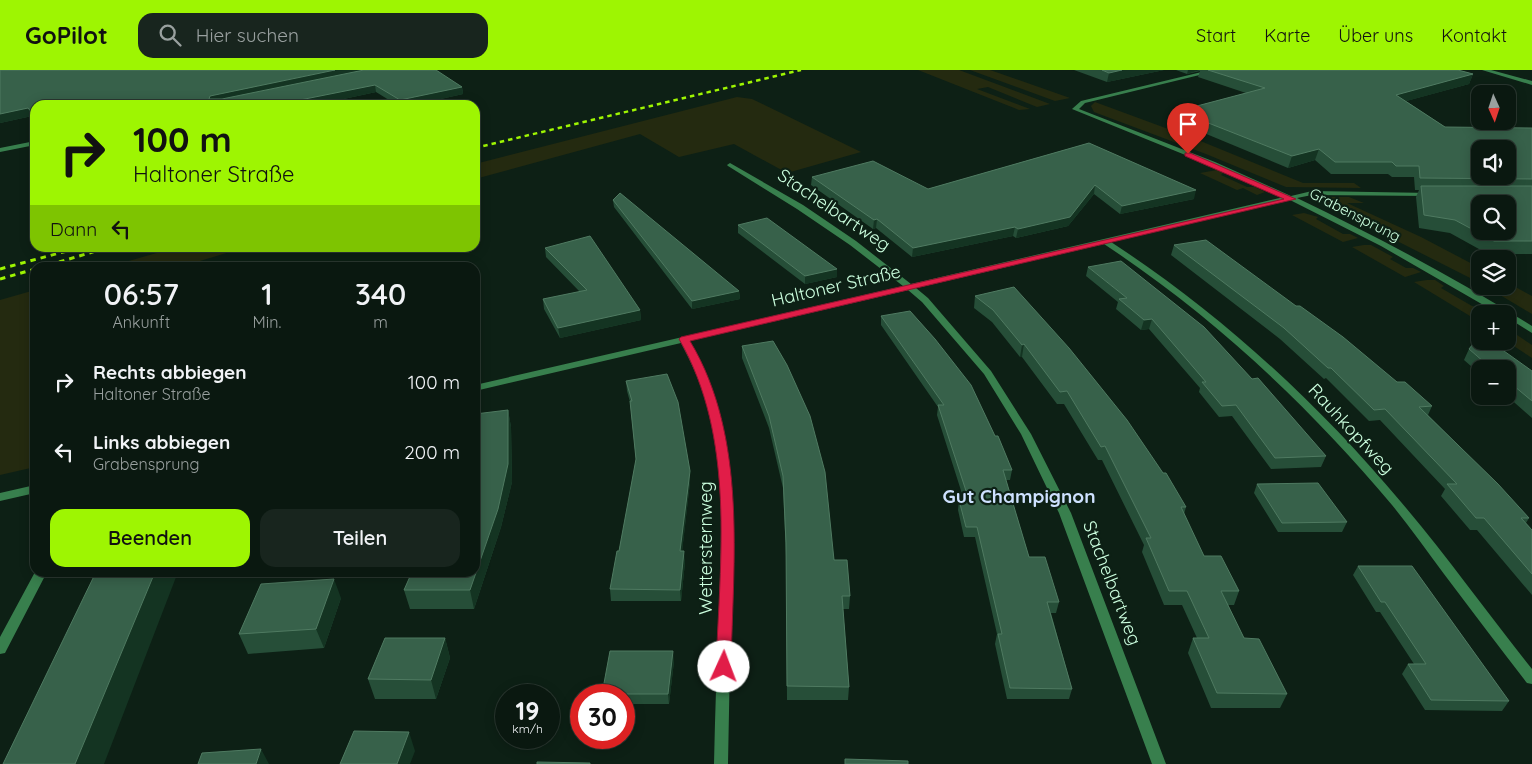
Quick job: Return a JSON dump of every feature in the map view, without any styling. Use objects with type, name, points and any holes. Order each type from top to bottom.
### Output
[{"type":"street","name":"Grabensprung","points":[[1217,70],[1083,102],[1075,109],[1256,182],[1350,226],[1463,287],[1492,305]]},
{"type":"street","points":[[1485,70],[1532,83]]},
{"type":"street","points":[[0,150],[30,144]]},
{"type":"street","name":"Stachelbartweg","points":[[730,165],[800,207],[853,242],[910,287],[925,300],[988,373],[1026,434],[1065,513],[1159,764]]},
{"type":"street","name":"Haltoner Straße","points":[[480,387],[1312,193],[1439,194]]},
{"type":"street","name":"Rauhkopfweg","points":[[1106,242],[1188,301],[1226,332],[1325,424],[1391,498],[1532,679]]},
{"type":"street","name":"Grabensprung","points":[[1516,320],[1532,330]]},
{"type":"street","name":"Wettersternweg","points":[[684,339],[693,354],[706,386],[715,418],[724,470],[728,529],[721,764]]},
{"type":"street","points":[[0,497],[30,490]]},
{"type":"street","points":[[0,649],[38,577]]},
{"type":"green space","points":[[918,70],[959,70],[1050,104],[1037,107],[988,87],[977,89],[1030,109],[1019,110]]},
{"type":"green space","points":[[970,70],[990,70],[1070,98],[1055,101]]},
{"type":"green space","points":[[737,97],[752,99],[861,152],[787,173],[734,144],[679,157],[640,134],[480,178],[480,163]]},
{"type":"green space","points":[[1095,102],[1198,140],[1303,183],[1354,183],[1361,188],[1286,187],[1206,154],[1094,112],[1091,106]]},
{"type":"green space","points":[[1217,170],[1223,173],[1221,175],[1247,187],[1255,187],[1265,192],[1257,195],[1243,188],[1237,190],[1200,173]]},
{"type":"green space","points":[[1327,197],[1349,197],[1364,203],[1347,203],[1421,237],[1471,263],[1471,278],[1326,205],[1327,203],[1322,200]]},
{"type":"green space","points":[[1304,213],[1318,217],[1316,219],[1343,234],[1350,234],[1358,238],[1343,242],[1292,215]]},
{"type":"green space","points":[[1371,245],[1393,257],[1390,259],[1406,268],[1413,268],[1421,272],[1405,277],[1352,247]]},
{"type":"green space","points":[[160,252],[230,252],[197,262],[125,262]]},
{"type":"green space","points":[[1435,280],[1444,286],[1441,288],[1471,305],[1471,316],[1470,316],[1414,282]]},
{"type":"green space","points":[[1516,287],[1532,296],[1532,314],[1500,295],[1516,295]]},
{"type":"green space","points":[[30,291],[30,468],[0,475],[0,300]]},
{"type":"green space","points":[[1516,334],[1532,345],[1532,358],[1516,348]]},
{"type":"building","points":[[0,70],[335,70],[210,96],[209,99],[222,99],[364,70],[436,70],[462,87],[400,100],[375,85],[300,100],[30,100],[30,110],[28,108],[0,114]]},
{"type":"building","points":[[1102,70],[1122,70],[1109,73]]},
{"type":"building","points":[[1208,70],[1458,70],[1473,74],[1396,95],[1445,127],[1471,127],[1471,130],[1532,128],[1532,179],[1516,179],[1516,140],[1471,140],[1471,178],[1420,178],[1419,166],[1396,166],[1392,162],[1335,162],[1319,149],[1292,156],[1178,111],[1265,88]]},
{"type":"building","points":[[1089,143],[1196,190],[1122,206],[1095,185],[1070,217],[1018,229],[1015,227],[913,248],[877,219],[874,220],[812,177],[873,161],[928,189]]},
{"type":"building","points":[[1421,186],[1532,186],[1532,241],[1492,240],[1516,240],[1516,195],[1471,195],[1471,229],[1455,220],[1424,215]]},
{"type":"building","points":[[620,193],[739,291],[692,301],[613,200]]},
{"type":"building","points":[[767,218],[837,269],[805,276],[738,225]]},
{"type":"building","points":[[590,236],[640,310],[558,328],[543,299],[587,290],[545,248]]},
{"type":"building","points":[[1206,240],[1296,306],[1300,306],[1343,337],[1397,382],[1405,382],[1432,406],[1419,407],[1498,484],[1529,518],[1521,518],[1532,530],[1532,574],[1484,518],[1476,518],[1447,484],[1457,484],[1385,409],[1374,410],[1331,368],[1328,368],[1284,328],[1174,245]]},
{"type":"building","points":[[1121,261],[1204,327],[1252,379],[1258,378],[1326,456],[1275,458],[1236,405],[1222,406],[1202,382],[1206,382],[1152,319],[1144,320],[1119,299],[1127,298],[1088,267]]},
{"type":"building","points":[[1014,287],[1069,348],[1127,420],[1163,473],[1166,473],[1186,507],[1181,507],[1204,556],[1221,556],[1239,591],[1221,591],[1244,638],[1259,639],[1287,694],[1217,693],[1193,638],[1209,638],[1187,591],[1169,591],[1146,538],[1151,538],[1105,446],[1101,447],[1067,391],[1060,392],[1024,344],[1022,345],[993,310],[975,296]]},
{"type":"building","points":[[910,311],[971,385],[995,436],[998,436],[1012,470],[1003,470],[1029,557],[1045,557],[1059,602],[1047,602],[1072,689],[1010,688],[998,634],[1002,634],[977,527],[966,527],[959,500],[969,500],[938,405],[944,405],[881,316]]},
{"type":"building","points":[[773,341],[787,365],[810,416],[825,472],[834,560],[847,560],[850,596],[842,596],[849,687],[787,686],[786,543],[783,476],[769,416],[742,346]]},
{"type":"building","points":[[1471,346],[1471,350],[1503,350],[1532,371],[1532,401],[1516,388],[1516,360],[1482,360],[1469,349]]},
{"type":"building","points":[[667,374],[678,402],[690,471],[680,551],[684,551],[680,590],[610,589],[636,459],[630,401],[632,401],[626,381]]},
{"type":"building","points":[[508,410],[508,464],[498,509],[480,561],[480,413]]},
{"type":"building","points":[[1318,483],[1347,522],[1282,523],[1257,484]]},
{"type":"building","points":[[1358,566],[1412,566],[1509,701],[1431,700],[1408,664],[1426,664],[1385,602],[1381,602]]},
{"type":"building","points":[[94,577],[153,577],[75,764],[3,764]]},
{"type":"building","points":[[410,577],[474,577],[470,590],[404,590]]},
{"type":"building","points":[[334,579],[316,629],[239,634],[261,584]]},
{"type":"building","points":[[385,638],[445,638],[431,680],[368,679]]},
{"type":"building","points":[[610,651],[673,651],[668,694],[635,694],[635,684],[604,684]]},
{"type":"building","points":[[354,731],[409,732],[397,764],[340,764]]},
{"type":"building","points":[[261,749],[256,764],[198,764],[202,753]]},
{"type":"building","points":[[845,759],[908,761],[908,764],[845,764]]},
{"type":"building","points":[[537,762],[590,763],[590,764],[537,764]]},
{"type":"railway","points":[[480,147],[801,70]]},
{"type":"railway","points":[[0,269],[63,252]]},
{"type":"railway","points":[[59,262],[93,252]]},
{"type":"railway","points":[[0,279],[30,270]]},
{"type":"district","name":"Gut Champignon","points":[[1019,496]]},
{"type":"route","points":[[724,667],[728,529],[724,470],[715,418],[706,386],[693,354],[684,339],[1292,199],[1188,154]]}]
